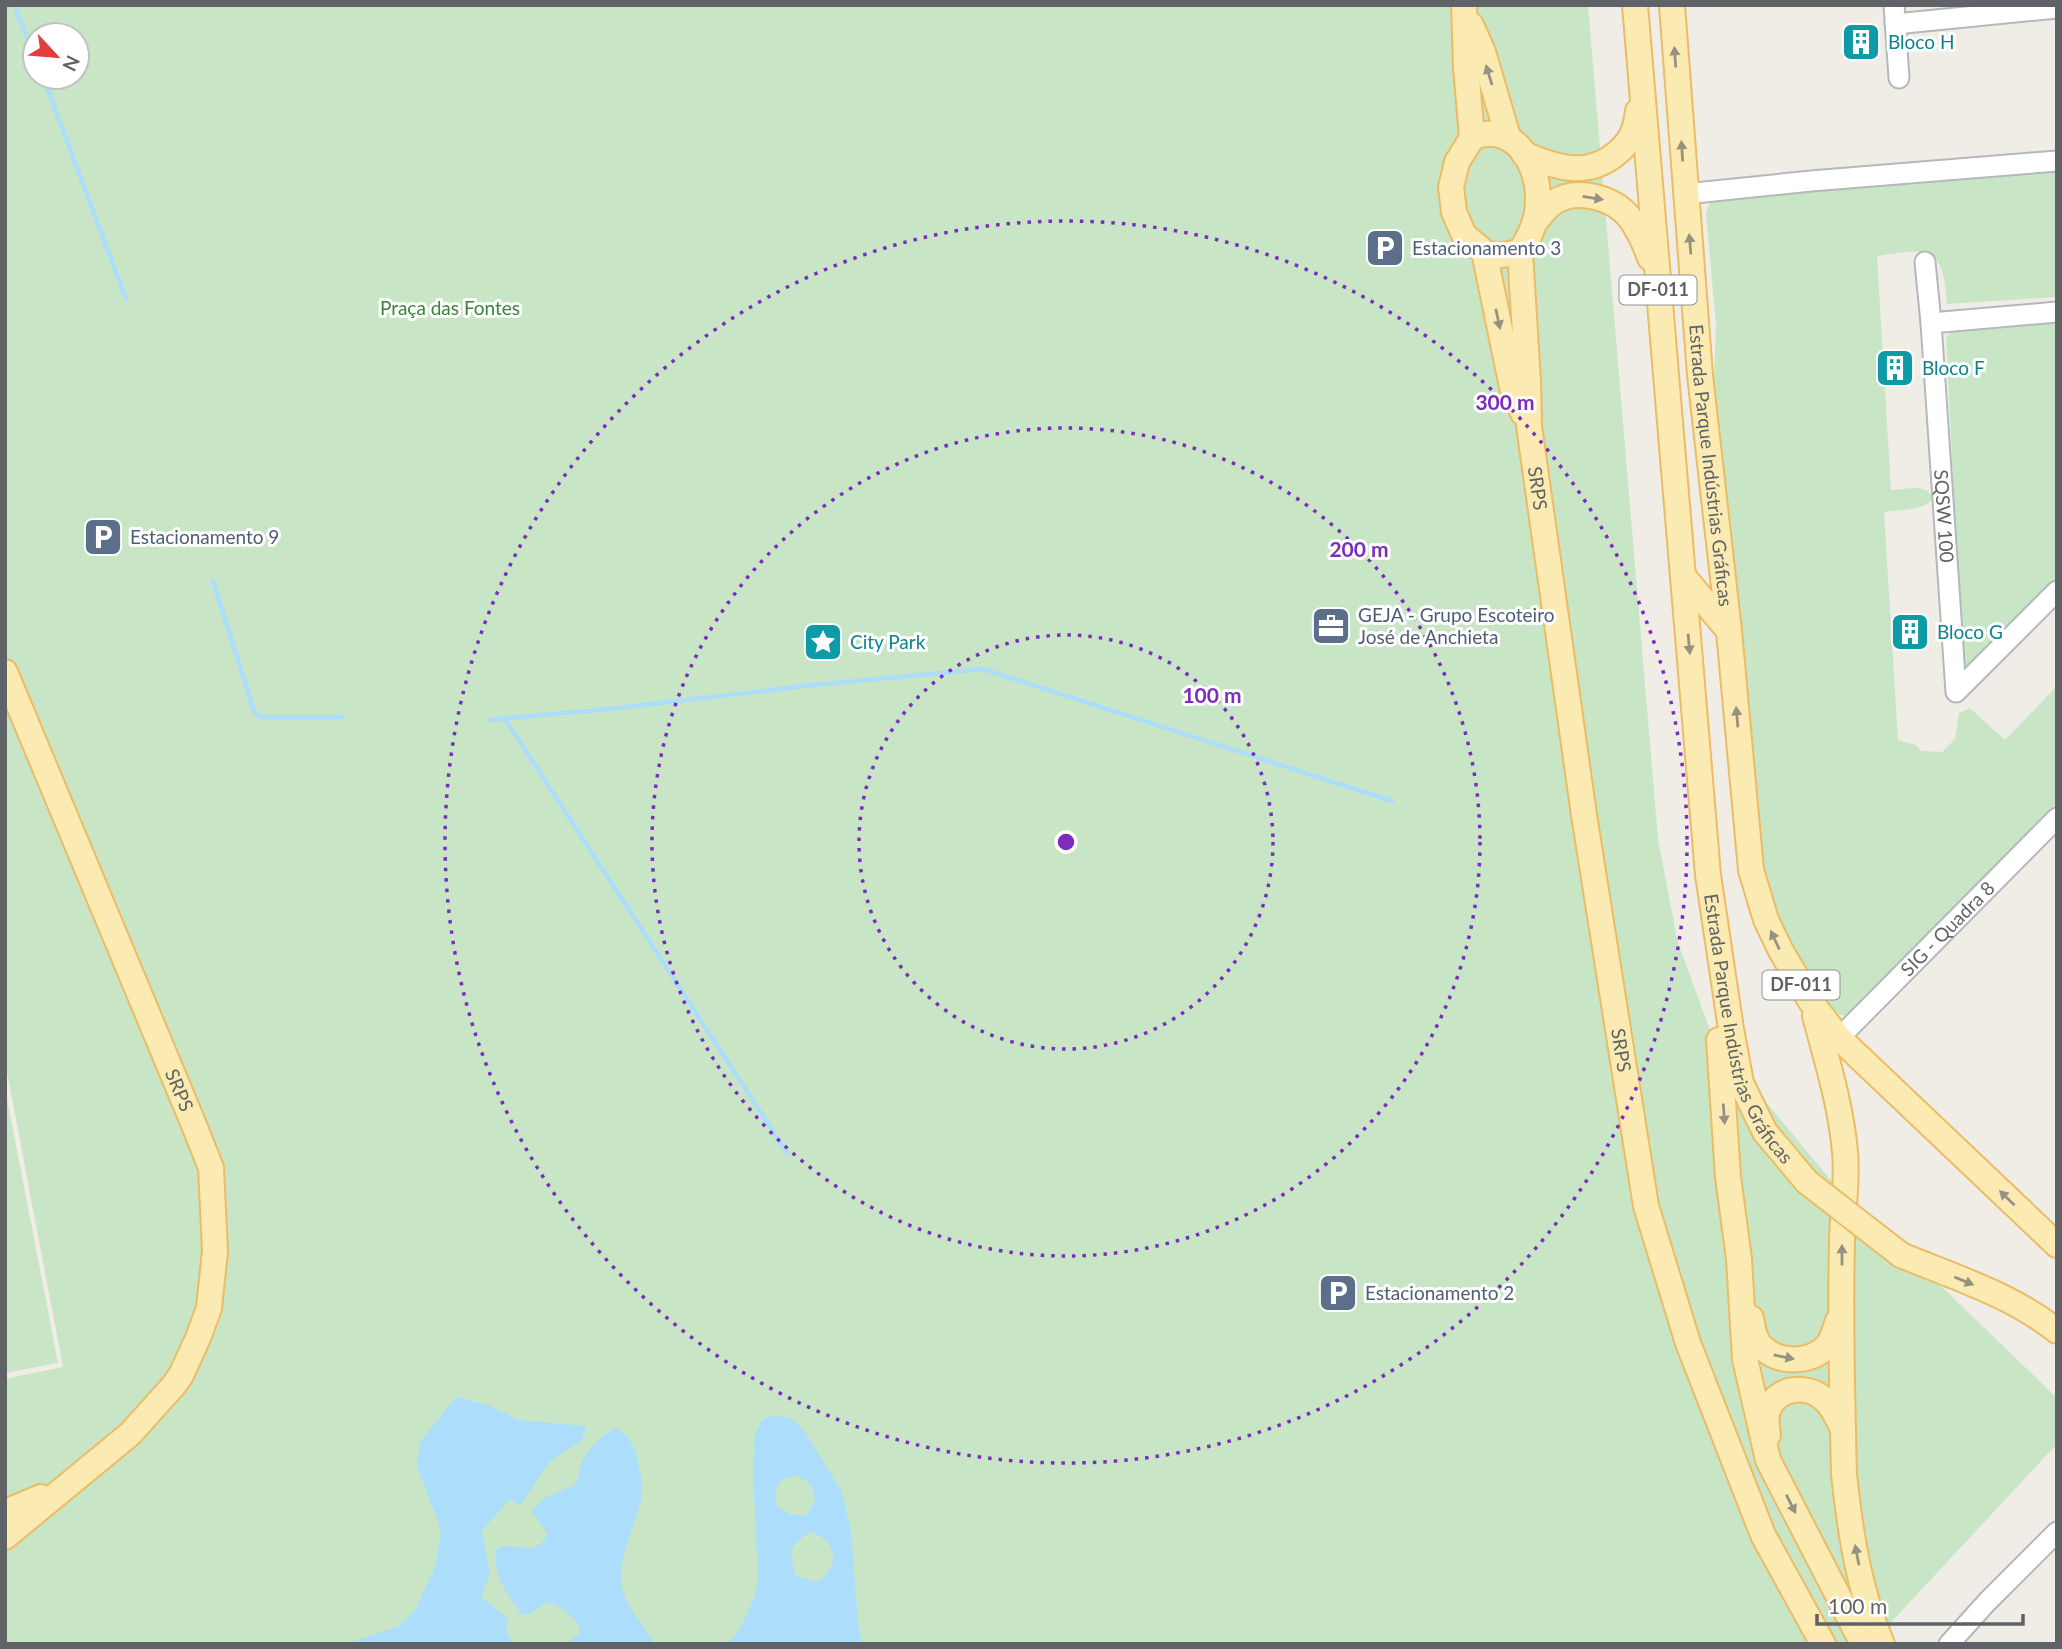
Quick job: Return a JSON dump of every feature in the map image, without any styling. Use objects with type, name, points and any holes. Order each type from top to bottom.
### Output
[{"type":"main road","name":"Estrada Parque Indústrias Gráficas","points":[[1635,5],[1708,875],[1741,1083],[1765,1132],[1807,1182],[1901,1255],[1998,1295],[2041,1318],[2057,1331]]},
{"type":"main road","name":"Estrada Parque Indústrias Gráficas","points":[[1672,5],[1703,399],[1729,631],[1751,870],[1766,919],[1811,1002],[1839,1038],[2057,1245]]},
{"type":"main road","points":[[1465,10],[1516,145],[1532,165],[1537,180],[1535,222],[1520,252],[1496,256],[1484,252],[1464,235],[1452,200],[1451,187],[1457,162],[1472,138],[1491,133],[1516,145],[1564,168],[1587,168],[1607,162],[1628,143],[1634,132],[1641,82]]},
{"type":"main road","points":[[1465,10],[1466,67],[1472,138]]},
{"type":"main road","points":[[1535,222],[1556,200],[1572,196],[1590,196],[1609,201],[1629,217],[1645,242],[1657,280]]},
{"type":"main road","name":"SRPS","points":[[1484,252],[1513,387],[1529,426]]},
{"type":"main road","name":"SRPS","points":[[1520,252],[1529,426],[1584,815],[1646,1206],[1688,1343],[1763,1535],[1823,1644]]},
{"type":"main road","name":"Estrada Parque Indústrias Gráficas","points":[[1683,576],[1729,631]]},
{"type":"main road","name":"SRPS","points":[[5,672],[211,1168],[215,1251],[209,1308],[181,1375],[130,1434],[5,1537]]},
{"type":"main road","points":[[1708,875],[1728,1177],[1739,1259],[1754,1334],[1761,1347],[1772,1354],[1793,1360],[1807,1359],[1831,1341],[1841,1309]]},
{"type":"main road","points":[[1811,1002],[1833,1083],[1845,1149],[1841,1309],[1846,1501],[1867,1609],[1882,1644]]},
{"type":"main road","points":[[1739,1259],[1745,1359],[1768,1460],[1863,1644]]},
{"type":"main road","points":[[1768,1460],[1767,1414],[1773,1401],[1794,1389],[1806,1389],[1826,1401],[1843,1430]]},
{"type":"main road","name":"SRPS","points":[[5,1512],[70,1482]]},
{"type":"street","points":[[1899,78],[1895,14],[2057,8]]},
{"type":"street","points":[[1685,194],[2057,161]]},
{"type":"street","points":[[1925,262],[1931,323],[2057,312]]},
{"type":"street","name":"SQSW 100","points":[[1931,323],[1956,692],[2057,591]]},
{"type":"street","name":"SIG - Quadra 8","points":[[1839,1038],[2057,818]]},
{"type":"street","points":[[1949,1644],[2057,1532]]},
{"type":"green space","name":"City Park","points":[[5,5],[1588,5],[1658,839],[1678,943],[1713,1038],[1828,1177],[2057,1398],[2057,1444],[1882,1632],[1875,1644],[5,1644],[5,1379],[63,1367],[5,1062]]},
{"type":"green space","points":[[2057,168],[2057,297],[1947,304],[1942,271],[1931,255],[1910,252],[1877,256],[1891,490],[1920,488],[1930,493],[1933,498],[1917,508],[1884,512],[1898,740],[1916,745],[1921,751],[1942,752],[1955,739],[1959,713],[1970,708],[2005,740],[2057,686],[2057,803],[1860,1007],[1850,1014],[1842,1015],[1833,1010],[1823,998],[1792,945],[1773,900],[1756,843],[1714,376],[1716,325],[1706,214],[1709,204],[1716,197]]},
{"type":"green space","points":[[2057,320],[2057,584],[1965,671],[1962,668],[1947,499],[1953,479],[1946,338],[1954,329]]},
{"type":"green space","points":[[5,1088],[58,1363],[5,1373]]},
{"type":"water","points":[[456,1397],[488,1405],[518,1420],[586,1426],[582,1440],[550,1461],[521,1505],[509,1500],[482,1531],[490,1575],[481,1596],[508,1619],[506,1632],[515,1644],[346,1644],[399,1626],[415,1610],[435,1567],[441,1530],[417,1466],[420,1442]]},
{"type":"water","points":[[767,1417],[790,1418],[804,1430],[842,1492],[851,1532],[862,1644],[728,1644],[747,1614],[758,1580],[753,1472],[755,1435],[761,1422]],"holes":[[[797,1475],[811,1485],[815,1501],[806,1516],[789,1514],[777,1505],[775,1491],[782,1480]],[[812,1532],[827,1542],[833,1556],[829,1571],[815,1582],[796,1575],[791,1554],[795,1544]]]},
{"type":"water","points":[[616,1428],[627,1437],[634,1449],[642,1486],[637,1514],[622,1562],[622,1587],[631,1608],[654,1644],[565,1644],[578,1635],[580,1629],[575,1620],[562,1609],[546,1602],[528,1615],[522,1614],[499,1576],[496,1550],[510,1546],[530,1548],[542,1542],[548,1534],[531,1511],[544,1498],[575,1485],[588,1452],[601,1438]]},
{"type":"waterway","points":[[14,5],[21,22]]},
{"type":"waterway","points":[[48,91],[126,299]]},
{"type":"waterway","points":[[213,581],[254,711],[260,717],[343,717]]},
{"type":"waterway","points":[[490,720],[983,669],[1392,801]]},
{"type":"waterway","points":[[505,719],[787,1153]]},
{"type":"place","name":"Bloco H","points":[[1861,42]]},
{"type":"place","name":"Estacionamento 3","points":[[1385,248]]},
{"type":"place","name":"Bloco F","points":[[1895,368]]},
{"type":"place","name":"Estacionamento 9","points":[[103,537]]},
{"type":"place","name":"GEJA - Grupo Escoteiro José de Anchieta","points":[[1331,626]]},
{"type":"place","name":"Bloco G","points":[[1910,632]]},
{"type":"place","name":"City Park","points":[[823,642]]},
{"type":"place","name":"Estacionamento 2","points":[[1338,1293]]},
{"type":"park label","name":"Praça das Fontes","points":[[450,308]]}]
